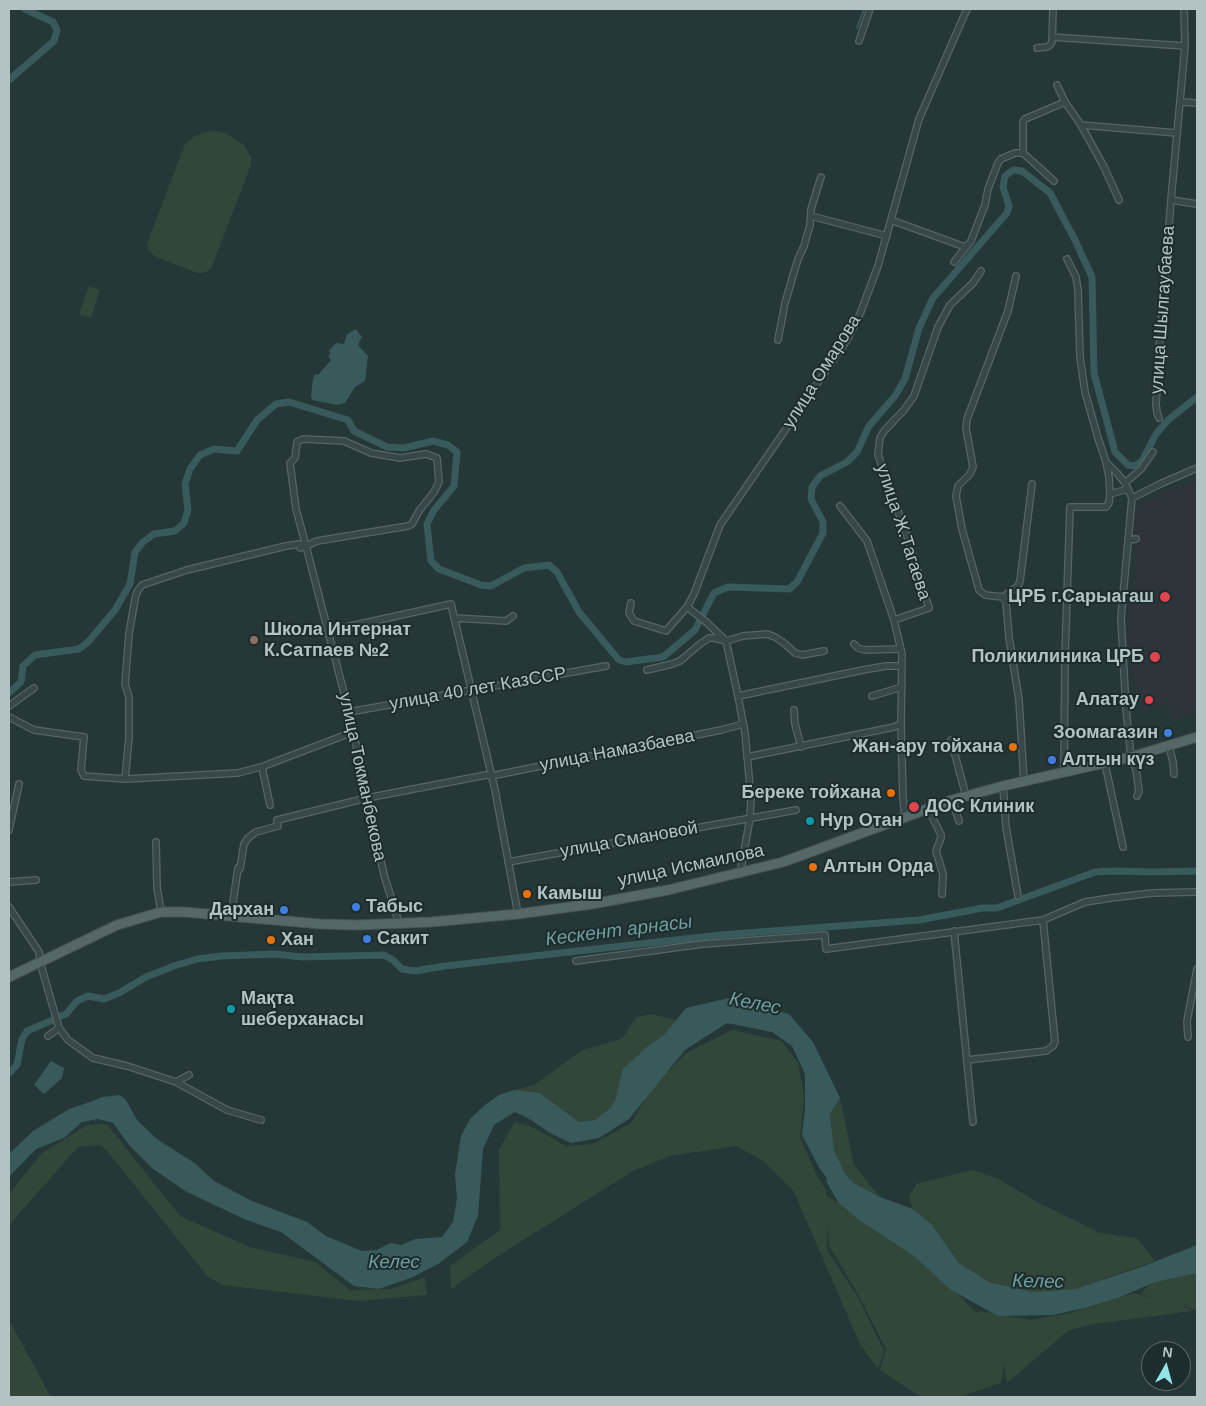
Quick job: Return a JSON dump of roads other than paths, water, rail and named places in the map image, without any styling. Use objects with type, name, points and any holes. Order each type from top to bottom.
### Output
[{"type":"main road","name":"улица Исмаилова","points":[[9,977],[117,925],[160,912],[184,912],[320,924],[357,925],[518,914],[592,904],[740,874],[782,862],[952,800],[1003,786],[1105,764],[1197,737]]},
{"type":"street","points":[[859,41],[870,9]]},
{"type":"street","name":"улица Омарова","points":[[631,603],[629,613],[634,621],[666,631],[687,607],[720,525],[847,340],[868,294],[887,236],[919,119],[966,9]]},
{"type":"street","points":[[1036,48],[1050,45],[1053,9]]},
{"type":"street","name":"улица Шылгаубаева","points":[[1159,418],[1156,404],[1159,351],[1186,46],[1184,9]]},
{"type":"street","points":[[1052,37],[1186,46]]},
{"type":"street","points":[[1058,85],[1065,102],[1081,125],[1112,182],[1119,200]]},
{"type":"street","points":[[1023,153],[1023,122],[1025,119],[1065,102]]},
{"type":"street","points":[[1181,102],[1197,103]]},
{"type":"street","points":[[1081,125],[1177,133]]},
{"type":"street","points":[[954,262],[971,241],[998,163],[1005,156],[1023,153],[1054,181]]},
{"type":"street","points":[[778,340],[784,304],[798,258],[804,246],[810,225],[811,209],[821,177]]},
{"type":"street","name":"улица Шылгаубаева","points":[[1171,200],[1197,204]]},
{"type":"street","points":[[811,216],[887,236]]},
{"type":"street","points":[[891,220],[965,247]]},
{"type":"street","points":[[1064,773],[1065,656],[1070,507],[1106,507],[1110,503],[1109,477],[1106,462],[1085,392],[1080,357],[1076,277],[1067,259]]},
{"type":"street","name":"улица Ж.Тагаева","points":[[894,620],[929,608],[908,539],[878,455],[880,438],[914,396],[938,327],[950,305],[973,283],[981,271]]},
{"type":"street","points":[[1016,276],[1008,311],[967,419],[966,428],[973,467],[970,474],[958,486],[956,496],[962,529],[979,590],[983,595],[1003,597],[1018,586],[1022,576],[1032,484]]},
{"type":"street","name":"улица Токманбекова","points":[[303,547],[317,541],[412,524],[439,482],[438,458],[430,455],[400,458],[358,449],[344,441],[303,439],[299,440],[295,458],[290,463],[303,547],[328,631],[349,712],[384,875],[399,923]]},
{"type":"street","points":[[1125,483],[1142,469],[1153,452]]},
{"type":"street","points":[[1106,462],[1125,483],[1132,498],[1121,618],[1126,709],[1131,757],[1136,770],[1139,791],[1137,796]]},
{"type":"street","points":[[1132,498],[1197,468]]},
{"type":"street","points":[[1110,494],[1128,489]]},
{"type":"street","name":"улица Ж.Тагаева","points":[[840,506],[867,541],[894,620],[901,649],[901,724],[905,816]]},
{"type":"street","points":[[1128,540],[1136,539]]},
{"type":"street","name":"улица Токманбекова","points":[[125,779],[130,714],[129,697],[125,684],[129,634],[135,599],[142,584],[286,546],[300,544],[303,547]]},
{"type":"street","points":[[1003,597],[1006,602],[1009,637],[1018,692],[1024,782]]},
{"type":"street","points":[[328,631],[451,604],[491,776],[518,914]]},
{"type":"street","points":[[687,607],[726,641],[738,696],[751,798],[750,818],[740,874]]},
{"type":"street","points":[[454,618],[506,621],[513,616]]},
{"type":"street","points":[[647,670],[680,661],[709,638],[726,641],[742,636],[767,634],[784,643],[795,653],[802,655],[824,652]]},
{"type":"street","points":[[854,644],[858,648],[865,650],[901,649]]},
{"type":"street","name":"улица 40 лет КазССР","points":[[349,712],[606,666]]},
{"type":"street","points":[[738,696],[863,670],[886,666],[902,666]]},
{"type":"street","points":[[872,696],[902,687]]},
{"type":"street","points":[[9,706],[34,688]]},
{"type":"street","points":[[794,710],[795,724],[801,747]]},
{"type":"street","points":[[9,717],[34,730],[84,737],[81,770],[84,776],[125,779],[238,773],[262,767],[353,732]]},
{"type":"street","name":"улица Намазбаева","points":[[231,916],[238,868],[240,869],[244,844],[256,832],[278,826],[277,820],[367,798],[486,775],[491,776],[743,724]]},
{"type":"street","points":[[747,757],[801,747],[901,724]]},
{"type":"street","points":[[951,740],[966,796]]},
{"type":"street","points":[[1169,746],[1174,762],[1174,774]]},
{"type":"street","points":[[1105,764],[1123,847]]},
{"type":"street","points":[[262,767],[270,805]]},
{"type":"street","points":[[9,830],[19,784]]},
{"type":"street","points":[[1003,786],[1006,827],[1018,896]]},
{"type":"street","points":[[952,800],[959,822]]},
{"type":"street","points":[[928,808],[941,835],[936,851],[943,874],[942,894]]},
{"type":"street","name":"улица Смановой","points":[[508,862],[796,810]]},
{"type":"street","points":[[156,842],[157,887],[160,912]]},
{"type":"street","points":[[9,882],[36,880]]},
{"type":"street","points":[[576,960],[703,944],[825,935],[826,949],[1043,920],[1078,905],[1097,900],[1152,893],[1197,892]]},
{"type":"street","points":[[9,907],[39,952],[40,962],[59,1028],[68,1040],[93,1058],[127,1066],[176,1082],[227,1110],[261,1120]]},
{"type":"street","points":[[967,1060],[1046,1051],[1053,1046],[1055,1042],[1043,920]]},
{"type":"street","points":[[954,931],[973,1122]]},
{"type":"street","points":[[1188,1037],[1187,1021],[1197,969]]},
{"type":"street","points":[[48,1036],[59,1028]]},
{"type":"street","points":[[176,1082],[189,1075]]},
{"type":"water","points":[[356,329],[362,337],[358,345],[368,356],[365,381],[355,387],[345,403],[338,405],[312,400],[313,379],[315,374],[318,375],[331,360],[328,356],[330,355],[329,350],[336,343],[344,344],[347,334]]},
{"type":"water","name":"Келес","points":[[729,998],[789,1014],[813,1042],[840,1098],[830,1114],[834,1150],[845,1174],[854,1183],[880,1197],[913,1209],[931,1224],[959,1263],[989,1282],[1033,1292],[1075,1289],[1141,1267],[1197,1245],[1197,1273],[1155,1282],[1118,1298],[1053,1315],[998,1316],[951,1290],[914,1256],[859,1220],[838,1202],[826,1181],[827,1178],[820,1169],[802,1135],[805,1109],[805,1074],[792,1046],[772,1032],[727,1023],[685,1050],[629,1119],[599,1138],[571,1143],[515,1112],[494,1125],[483,1149],[478,1216],[467,1242],[438,1264],[413,1277],[379,1289],[354,1286],[281,1232],[244,1219],[187,1192],[153,1169],[129,1145],[113,1123],[98,1119],[82,1122],[64,1138],[36,1149],[9,1177],[9,1154],[33,1131],[69,1109],[102,1097],[120,1095],[126,1100],[137,1120],[157,1139],[196,1164],[214,1181],[252,1201],[307,1222],[326,1236],[362,1251],[377,1250],[390,1243],[401,1245],[415,1239],[442,1237],[453,1222],[457,1199],[455,1174],[461,1136],[470,1119],[485,1105],[499,1095],[514,1090],[540,1093],[579,1122],[595,1120],[610,1108],[615,1101],[623,1069],[649,1045],[664,1035],[686,1008]]},
{"type":"water","points":[[51,1061],[64,1068],[62,1078],[44,1094],[34,1085]]},
{"type":"waterway","points":[[9,80],[54,41],[57,30],[53,22],[25,9]]},
{"type":"waterway","points":[[857,28],[864,9]]},
{"type":"waterway","points":[[9,693],[21,682],[23,666],[35,655],[79,649],[88,642],[115,610],[130,584],[135,552],[143,542],[154,534],[175,531],[184,523],[188,510],[185,484],[190,469],[200,455],[214,449],[237,451],[257,420],[276,404],[289,402],[348,420],[354,431],[387,447],[404,448],[433,441],[448,445],[457,452],[454,486],[434,510],[427,524],[431,561],[439,569],[481,585],[491,586],[524,568],[549,565],[557,572],[579,612],[619,660],[626,662],[663,657],[695,630],[714,593],[728,587],[789,589],[797,582],[823,533],[823,522],[811,499],[812,487],[820,476],[847,462],[857,452],[869,426],[895,396],[905,379],[919,328],[933,298],[1007,213],[1009,206],[1003,187],[1005,176],[1013,170],[1022,171],[1050,193],[1092,277],[1094,373],[1115,452],[1128,465],[1135,466],[1142,461],[1156,434],[1168,420],[1197,397]]},
{"type":"waterway","name":"Кескент арнасы","points":[[59,1017],[66,1014],[77,1001],[88,996],[104,999],[119,993],[146,977],[197,959],[275,954],[302,957],[384,955],[393,960],[402,969],[415,971],[720,935],[919,920],[983,908],[997,908],[1095,872],[1197,871]]},
{"type":"waterway","name":"Кескент арнасы","points":[[9,1073],[17,1065],[22,1039],[27,1031],[55,1019]]},
{"type":"place","name":"ЦРБ г.Сарыагаш","points":[[1165,597]]},
{"type":"place","name":"Школа Интернат К.Сатпаев №2","points":[[254,640]]},
{"type":"place","name":"Поликилиника ЦРБ","points":[[1155,657]]},
{"type":"place","name":"Алатау","points":[[1149,700]]},
{"type":"place","name":"Зоомагазин","points":[[1168,733]]},
{"type":"place","name":"Жан-ару тойхана","points":[[1013,747]]},
{"type":"place","name":"Алтын күз","points":[[1052,760]]},
{"type":"place","name":"Береке тойхана","points":[[891,793]]},
{"type":"place","name":"ДОС Клиник","points":[[914,807]]},
{"type":"place","name":"Нур Отан","points":[[810,821]]},
{"type":"place","name":"Алтын Орда","points":[[813,867]]},
{"type":"place","name":"Камыш","points":[[527,894]]},
{"type":"place","name":"Табыс","points":[[356,907]]},
{"type":"place","name":"Дархан","points":[[284,910]]},
{"type":"place","name":"Сакит","points":[[367,939]]},
{"type":"place","name":"Хан","points":[[271,940]]},
{"type":"place","name":"Мақта шеберханасы","points":[[231,1009]]}]
